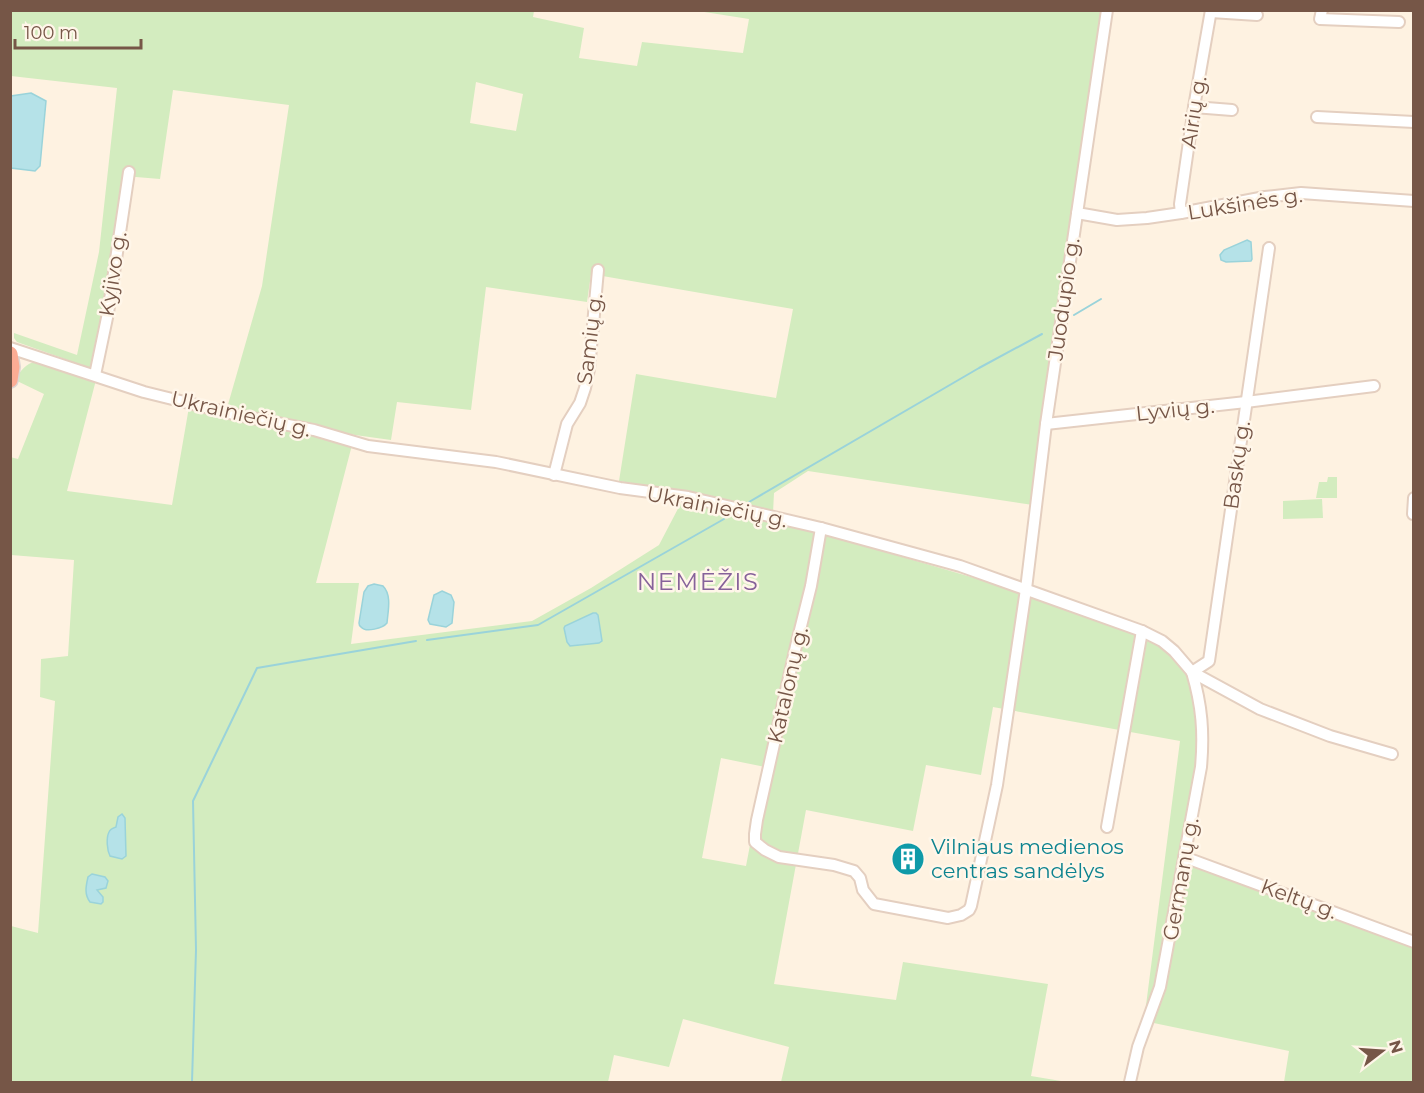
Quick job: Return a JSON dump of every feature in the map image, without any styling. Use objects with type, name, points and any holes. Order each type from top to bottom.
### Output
[{"type":"highway","points":[[10,354],[12,367],[10,380]]},
{"type":"street","name":"Juodupio g.","points":[[755,842],[779,857],[834,865],[854,871],[860,878],[862,891],[874,904],[948,918],[961,915],[971,906],[997,785],[1026,589],[1046,424],[1107,10]]},
{"type":"street","points":[[1211,11],[1257,15]]},
{"type":"street","name":"Airių g.","points":[[1181,213],[1180,204],[1194,107],[1211,11]]},
{"type":"street","points":[[1321,15],[1399,22]]},
{"type":"street","points":[[1194,107],[1232,110]]},
{"type":"street","points":[[1317,117],[1413,122]]},
{"type":"street","name":"Kyjivo g.","points":[[95,375],[108,313],[129,171]]},
{"type":"street","name":"Lukšinės g.","points":[[1077,213],[1116,220],[1147,218],[1265,197],[1301,193],[1413,201]]},
{"type":"street","name":"Baskų g.","points":[[1192,672],[1209,661],[1269,248]]},
{"type":"street","name":"Samių g.","points":[[554,475],[567,424],[579,403],[587,379],[598,270]]},
{"type":"street","name":"Ukrainiečių g.","points":[[10,348],[144,392],[237,415],[314,430],[368,446],[496,462],[620,488],[688,497],[821,528],[960,566],[1142,631],[1162,641],[1192,672],[1260,709],[1330,736],[1392,754]]},
{"type":"street","name":"Lyvių g.","points":[[1046,424],[1374,386]]},
{"type":"street","points":[[1413,498],[1413,514]]},
{"type":"street","name":"Katalonų g.","points":[[755,842],[757,820],[815,569],[821,528]]},
{"type":"street","points":[[1107,827],[1142,631]]},
{"type":"street","name":"Germanų g.","points":[[1130,1083],[1138,1047],[1160,987],[1198,788],[1203,749],[1202,711],[1192,672]]},
{"type":"street","name":"Keltų g.","points":[[1184,857],[1413,942]]},
{"type":"green space","points":[[11,11],[534,11],[533,17],[584,28],[579,58],[637,66],[642,42],[743,53],[749,19],[698,11],[1105,11],[1033,505],[808,471],[774,493],[773,513],[693,493],[619,481],[636,374],[776,398],[793,309],[591,274],[587,302],[486,287],[471,410],[397,402],[391,440],[355,435],[227,408],[262,286],[289,105],[173,90],[160,179],[124,176],[113,256],[93,369],[17,342],[14,333],[77,355],[99,252],[117,88],[11,76]],"holes":[[[476,82],[523,94],[516,131],[470,123]]]},
{"type":"green space","points":[[37,361],[96,380],[67,491],[172,505],[189,407],[352,445],[316,583],[359,583],[351,644],[532,621],[591,588],[659,545],[682,501],[831,536],[1019,591],[1153,641],[1168,650],[1187,674],[1196,701],[1198,761],[1180,856],[1413,947],[1413,1082],[1284,1082],[1289,1051],[1144,1021],[1180,741],[993,707],[981,775],[926,765],[913,831],[806,810],[774,984],[896,1000],[903,962],[1048,984],[1031,1076],[1067,1082],[781,1082],[789,1047],[683,1019],[669,1067],[614,1055],[608,1082],[11,1082],[11,926],[38,933],[55,701],[40,697],[41,659],[68,656],[74,560],[11,555],[10,457],[18,459],[44,394],[15,380],[24,368]],"holes":[[[721,758],[765,767],[746,866],[702,858]]]},
{"type":"green space","points":[[1328,477],[1337,477],[1337,498],[1316,498],[1319,482],[1327,482]]},
{"type":"green space","points":[[1322,499],[1323,518],[1283,519],[1283,501]]},
{"type":"water","points":[[31,93],[46,101],[40,166],[35,171],[11,168],[11,96]]},
{"type":"water","points":[[1247,240],[1251,242],[1251,261],[1226,262],[1221,260],[1220,255],[1224,250]]},
{"type":"water","points":[[374,584],[383,586],[388,594],[387,623],[367,630],[359,624],[364,592],[368,586]]},
{"type":"water","points":[[442,591],[451,595],[454,602],[452,623],[446,627],[430,624],[428,620],[434,595]]},
{"type":"water","points":[[593,613],[598,615],[602,641],[570,646],[567,642],[565,626]]},
{"type":"water","points":[[122,814],[125,818],[126,856],[122,859],[110,856],[107,841],[109,831],[116,827],[118,817]]},
{"type":"water","points":[[92,874],[105,877],[108,881],[106,888],[97,890],[103,897],[101,904],[90,902],[87,896],[88,877]]},
{"type":"waterway","points":[[1074,315],[1101,299]]},
{"type":"waterway","points":[[749,502],[979,368],[1042,334]]},
{"type":"waterway","points":[[427,640],[538,625],[724,519]]},
{"type":"waterway","points":[[192,1082],[196,950],[193,801],[257,668],[416,641]]},
{"type":"place","name":"Vilniaus medienos centras sandėlys","points":[[908,859]]},
{"type":"district","name":"NEMĖŽIS","points":[[698,582]]}]
